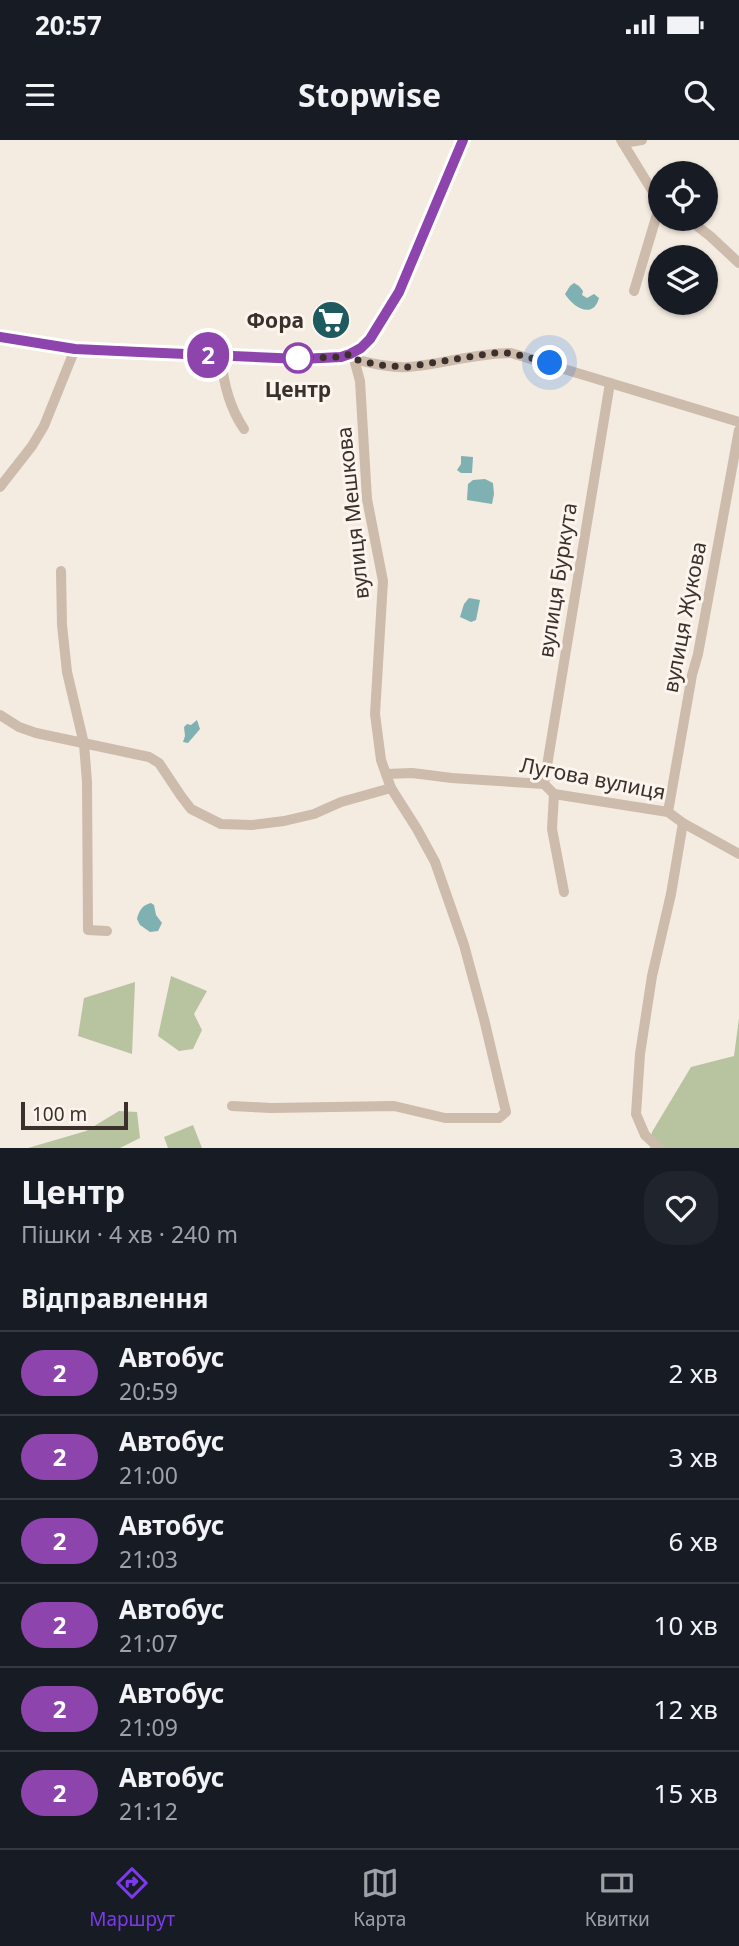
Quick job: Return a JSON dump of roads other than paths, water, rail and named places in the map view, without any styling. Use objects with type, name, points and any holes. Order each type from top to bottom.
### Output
[{"type":"street","points":[[352,357],[370,339],[399,292],[463,140]]},
{"type":"street","points":[[642,140],[622,142],[648,182]]},
{"type":"street","points":[[634,291],[652,231]]},
{"type":"street","points":[[704,231],[739,263]]},
{"type":"street","points":[[0,337],[75,349],[301,359],[352,357],[379,365],[407,367],[493,353],[511,353],[739,422]]},
{"type":"street","points":[[0,487],[4,475],[32,446],[44,426],[75,349]]},
{"type":"street","points":[[221,356],[226,391],[244,429]]},
{"type":"street","name":"вулиця Мешкова","points":[[232,1106],[394,1106],[445,1118],[499,1118],[506,1112],[467,958],[435,862],[391,788],[381,760],[375,714],[383,581],[367,499],[360,381],[352,357]]},
{"type":"street","name":"вулиця Буркута","points":[[544,784],[610,383]]},
{"type":"street","name":"вулиця Жукова","points":[[668,812],[739,429]]},
{"type":"street","points":[[61,571],[66,672],[84,744],[88,930],[107,931]]},
{"type":"street","points":[[0,715],[19,727],[149,757],[159,762],[191,808],[221,824],[284,821],[314,814],[341,802],[391,788]]},
{"type":"street","name":"Лугова вулиця","points":[[386,774],[412,773],[544,784],[554,794],[668,812],[739,855]]},
{"type":"street","points":[[554,794],[552,829],[564,892]]},
{"type":"street","points":[[659,1148],[645,1135],[636,1114],[640,1054],[652,976],[671,894],[683,823]]},
{"type":"water","points":[[574,283],[587,298],[594,294],[599,298],[596,305],[588,310],[573,303],[565,294]]},
{"type":"water","points":[[461,456],[473,457],[472,473],[461,473],[457,470],[461,464]]},
{"type":"water","points":[[485,479],[493,483],[492,504],[467,500],[468,484],[473,480]]},
{"type":"water","points":[[469,598],[480,600],[476,620],[471,622],[460,617]]},
{"type":"water","points":[[197,720],[200,729],[188,743],[183,742],[184,727]]},
{"type":"water","points":[[151,903],[162,923],[158,931],[150,932],[140,925],[137,919],[141,909]]},
{"type":"place","name":"Фора","points":[[331,320]]},
{"type":"place","name":"Центр","points":[[298,358]]}]
